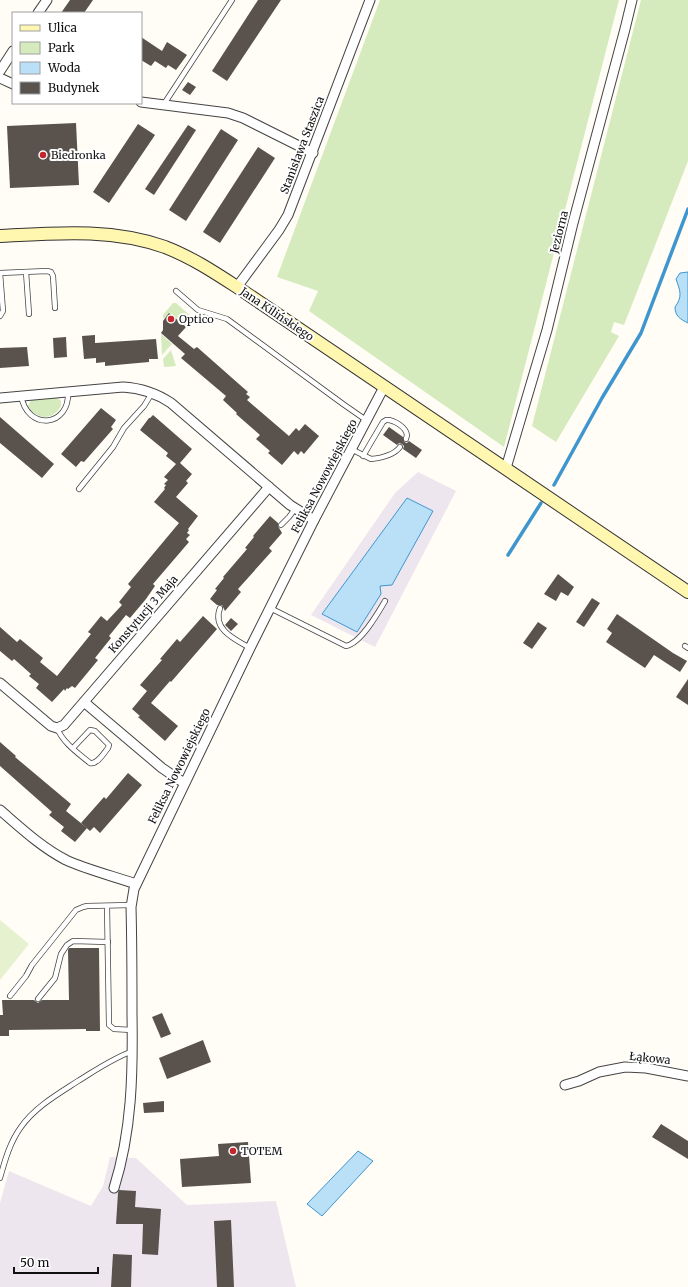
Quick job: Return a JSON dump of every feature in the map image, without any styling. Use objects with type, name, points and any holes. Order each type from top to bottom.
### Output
[{"type":"main road","name":"Jana Kilińskiego","points":[[0,236],[94,233],[129,237],[166,247],[194,260],[237,287],[688,592]]},
{"type":"street","points":[[39,12],[47,0]]},
{"type":"street","name":"Stanisława Staszica","points":[[237,287],[284,222],[313,152],[370,0]]},
{"type":"street","name":"Jeziorna","points":[[506,468],[547,330],[573,223],[626,29],[632,0]]},
{"type":"street","points":[[0,71],[12,53]]},
{"type":"street","points":[[0,78],[12,84]]},
{"type":"street","points":[[142,102],[228,113],[243,118],[313,152]]},
{"type":"street","name":"Feliksa Nowowiejskiego","points":[[114,1188],[123,1157],[131,1095],[133,1051],[132,894],[250,648],[314,520],[384,386]]},
{"type":"street","points":[[0,398],[123,387],[143,389],[166,400],[180,410],[295,509],[314,520]]},
{"type":"street","name":"Konstytucji 3 Maja","points":[[57,728],[61,727],[67,722],[269,487]]},
{"type":"street","points":[[0,683],[47,723],[57,728]]},
{"type":"street","points":[[84,702],[162,768],[184,783]]},
{"type":"street","points":[[0,810],[39,843],[66,859],[87,868],[136,884]]},
{"type":"street","name":"Łąkowa","points":[[565,1086],[606,1069],[625,1067],[646,1068],[688,1076]]},
{"type":"lane","points":[[164,104],[232,0]]},
{"type":"lane","points":[[26,272],[29,314]]},
{"type":"lane","points":[[0,316],[3,311],[0,273],[51,272],[53,276],[55,308]]},
{"type":"lane","points":[[176,291],[198,310],[227,319],[366,420]]},
{"type":"lane","points":[[21,396],[24,406],[29,413],[37,420],[46,421],[54,419],[64,410],[68,402],[68,392]]},
{"type":"lane","points":[[78,489],[113,447],[124,428],[144,406],[152,393]]},
{"type":"lane","points":[[363,456],[383,422],[386,420],[392,420],[405,429],[408,434],[406,439]]},
{"type":"lane","points":[[351,449],[369,459],[374,459],[396,452],[400,447]]},
{"type":"lane","points":[[281,525],[289,518],[295,509]]},
{"type":"lane","points":[[270,608],[346,646],[354,641],[367,628],[385,601]]},
{"type":"lane","points":[[220,608],[218,617],[222,628],[235,640],[250,648]]},
{"type":"lane","points":[[57,728],[62,737],[73,748],[90,763],[93,764],[109,745],[95,731],[90,730],[73,748]]},
{"type":"lane","points":[[10,996],[26,976],[32,965],[76,910],[83,907],[131,905]]},
{"type":"lane","points":[[107,906],[109,1025],[114,1030],[132,1030]]},
{"type":"lane","points":[[38,999],[55,978],[61,954],[67,945],[73,941],[108,942]]},
{"type":"lane","points":[[0,1178],[13,1139],[22,1125],[35,1112],[50,1099],[88,1074],[122,1055],[133,1051]]},
{"type":"shaded area","points":[[418,472],[456,491],[375,647],[311,615],[395,493]]},
{"type":"shaded area","points":[[110,1157],[136,1158],[187,1205],[276,1201],[296,1287],[0,1287],[0,1203],[9,1171],[91,1206],[103,1186]]},
{"type":"green space","points":[[380,0],[619,0],[504,447],[309,311],[318,291],[277,277]]},
{"type":"green space","points":[[641,0],[688,0],[688,161],[624,325],[614,322],[611,332],[619,336],[556,442],[532,426]]},
{"type":"green space","points":[[173,303],[176,303],[193,318],[185,329],[185,327],[170,313],[164,319],[163,317]]},
{"type":"green space","points":[[161,334],[172,344],[162,355]]},
{"type":"green space","points":[[171,350],[176,366],[164,367],[163,359]]},
{"type":"green space","points":[[56,397],[61,401],[61,406],[58,411],[49,416],[44,417],[35,414],[28,406],[31,400]]},
{"type":"green space","points":[[0,920],[29,944],[0,980]]},
{"type":"water","points":[[688,272],[688,323],[678,317],[675,307],[680,296],[676,279],[680,273]]},
{"type":"water","points":[[407,498],[433,511],[392,585],[380,586],[381,594],[357,632],[322,614]]},
{"type":"water","points":[[358,1151],[373,1161],[322,1216],[307,1204]]},
{"type":"building","points":[[70,0],[93,0],[85,12],[62,12]]},
{"type":"building","points":[[258,0],[281,0],[227,81],[212,71]]},
{"type":"building","points":[[142,38],[162,51],[167,42],[187,55],[176,70],[168,65],[166,68],[155,61],[151,66],[142,61]]},
{"type":"building","points":[[188,82],[196,87],[190,95],[182,90]]},
{"type":"building","name":"Biedronka","points":[[76,123],[79,185],[10,188],[7,126]]},
{"type":"building","points":[[138,124],[155,135],[109,203],[93,192]]},
{"type":"building","points":[[188,125],[196,130],[154,195],[145,189]]},
{"type":"building","points":[[221,129],[238,140],[186,221],[169,210]]},
{"type":"building","points":[[258,147],[275,158],[220,243],[203,232]]},
{"type":"building","points":[[169,313],[186,327],[178,336],[194,349],[197,347],[248,392],[246,394],[250,397],[247,400],[289,436],[296,428],[299,431],[305,424],[319,436],[304,454],[301,451],[298,455],[294,451],[282,465],[268,453],[270,451],[256,439],[260,435],[236,414],[237,413],[223,400],[226,396],[181,358],[185,354],[161,333],[163,330],[163,321]]},
{"type":"building","points":[[95,335],[95,343],[156,339],[158,359],[149,359],[149,362],[105,366],[105,362],[96,363],[96,358],[84,359],[82,336]]},
{"type":"building","points":[[66,337],[67,357],[54,358],[53,338]]},
{"type":"building","points":[[27,347],[29,366],[0,368],[0,348]]},
{"type":"building","points":[[101,408],[116,420],[111,427],[113,429],[84,462],[81,461],[76,467],[61,454]]},
{"type":"building","points":[[153,415],[192,449],[180,463],[192,474],[186,481],[188,483],[176,497],[198,516],[188,529],[189,530],[187,533],[190,535],[186,539],[189,542],[153,584],[155,586],[130,618],[126,615],[109,636],[111,638],[95,658],[98,660],[75,688],[72,686],[68,689],[67,688],[65,691],[64,689],[52,702],[36,688],[39,684],[29,676],[31,674],[14,659],[12,661],[0,651],[0,627],[17,642],[20,639],[43,658],[40,662],[57,676],[91,634],[88,632],[101,616],[107,621],[122,605],[119,602],[131,587],[128,584],[179,523],[154,502],[165,489],[164,488],[166,485],[164,484],[168,480],[164,477],[176,464],[166,456],[168,453],[140,430]]},
{"type":"building","points":[[0,417],[54,464],[42,478],[0,443]]},
{"type":"building","points":[[389,427],[403,437],[404,442],[407,443],[409,441],[422,450],[416,458],[403,449],[404,446],[402,444],[399,443],[397,445],[383,435]]},
{"type":"building","points":[[270,516],[278,523],[282,533],[269,548],[272,551],[238,589],[241,592],[225,611],[222,605],[217,605],[210,599],[217,590],[215,589],[224,578],[223,577],[247,549],[245,548],[254,537],[253,536]]},
{"type":"building","points":[[558,574],[574,587],[568,596],[561,592],[556,601],[544,594]]},
{"type":"building","points":[[592,598],[600,603],[584,627],[576,622]]},
{"type":"building","points":[[617,614],[687,661],[680,672],[654,655],[645,668],[606,642],[612,633],[607,629]]},
{"type":"building","points":[[203,616],[217,629],[151,703],[178,726],[165,741],[138,717],[140,716],[132,709],[147,691],[140,685],[162,660],[160,659],[177,639],[180,642]]},
{"type":"building","points":[[231,618],[238,624],[231,631],[225,625]]},
{"type":"building","points":[[538,622],[547,628],[532,649],[523,643]]},
{"type":"building","points":[[688,679],[688,705],[676,697]]},
{"type":"building","points":[[0,742],[16,756],[15,757],[71,804],[66,811],[87,828],[75,842],[61,831],[64,827],[49,815],[52,812],[0,766]]},
{"type":"building","points":[[128,773],[142,785],[100,833],[94,827],[90,831],[81,823],[104,797],[106,799]]},
{"type":"building","points":[[69,948],[99,948],[100,1031],[86,1031],[86,1029],[9,1030],[9,1036],[0,1036],[0,1015],[3,1015],[2,1000],[34,1000],[38,1003],[42,1000],[69,1000]]},
{"type":"building","points":[[162,1013],[171,1034],[161,1038],[152,1017]]},
{"type":"building","points":[[203,1040],[211,1062],[167,1079],[159,1058]]},
{"type":"building","points":[[164,1101],[164,1112],[144,1113],[143,1103]]},
{"type":"building","points":[[661,1124],[688,1141],[688,1159],[652,1137]]},
{"type":"building","points":[[248,1142],[251,1183],[182,1187],[180,1159],[219,1156],[218,1144]]},
{"type":"building","points":[[119,1190],[136,1191],[135,1207],[161,1209],[158,1255],[142,1254],[143,1224],[116,1224]]},
{"type":"building","points":[[231,1220],[234,1287],[217,1287],[214,1221]]},
{"type":"building","points":[[113,1254],[132,1255],[131,1287],[111,1287]]},
{"type":"waterway","points":[[554,485],[602,398],[641,333],[688,209]]},
{"type":"waterway","points":[[508,555],[541,503]]},
{"type":"place","name":"Biedronka","points":[[43,155]]},
{"type":"place","name":"Optico","points":[[171,319]]},
{"type":"place","name":"TOTEM","points":[[233,1151]]}]
